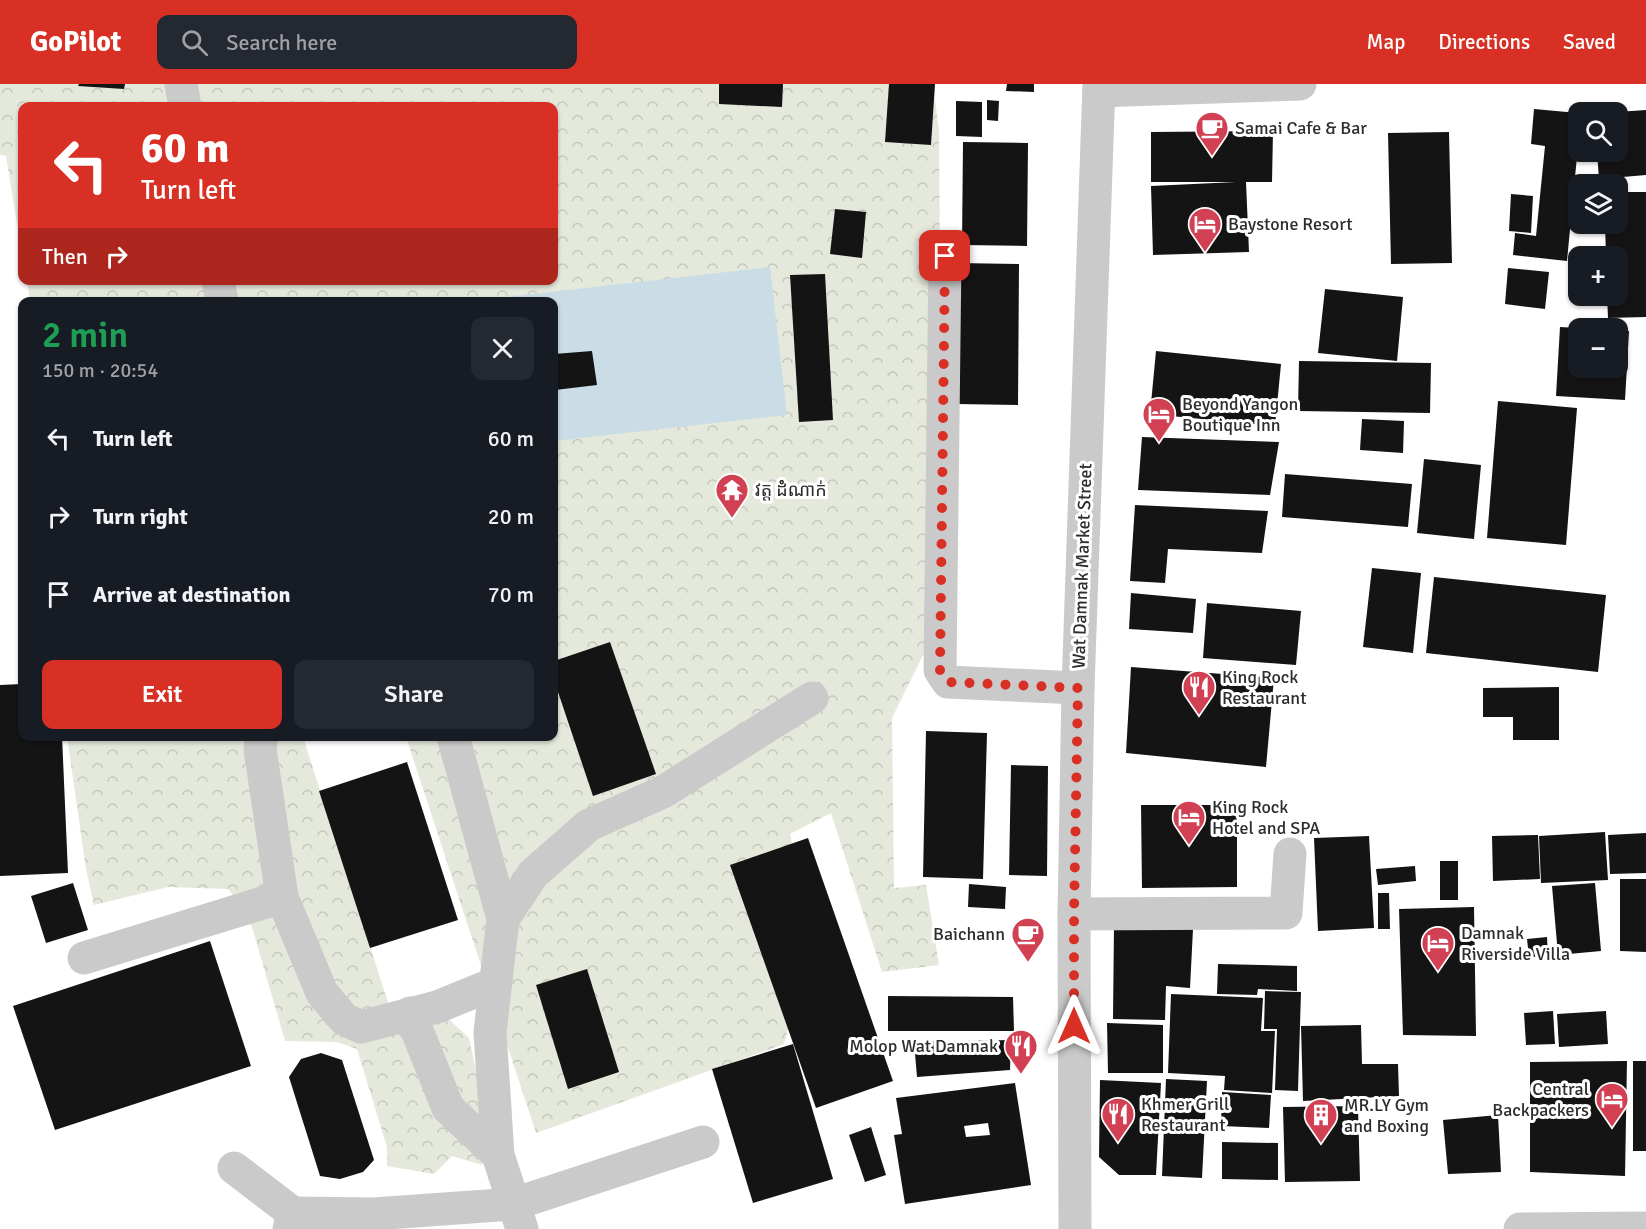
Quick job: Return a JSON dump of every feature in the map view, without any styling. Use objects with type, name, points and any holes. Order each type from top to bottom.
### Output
[{"type":"street","points":[[181,84],[184,102]]},
{"type":"street","points":[[1099,88],[1300,84]]},
{"type":"street","name":"Wat Damnak Market Street","points":[[1075,1229],[1074,914],[1078,688],[1099,88]]},
{"type":"street","points":[[945,256],[940,670],[948,682],[1078,688]]},
{"type":"street","points":[[503,920],[533,874],[589,825],[663,792],[812,698]]},
{"type":"street","points":[[261,741],[260,748],[282,897],[322,993],[344,1019],[361,1027],[438,1007],[496,983]]},
{"type":"street","points":[[454,741],[503,920],[490,1032],[498,1155],[518,1216]]},
{"type":"street","points":[[1074,914],[1286,914],[1290,854]]},
{"type":"street","points":[[84,958],[282,897]]},
{"type":"street","points":[[410,1014],[448,1108],[498,1155]]},
{"type":"street","points":[[234,1168],[291,1221],[374,1214],[518,1216],[703,1142]]},
{"type":"street","points":[[1520,1229],[1646,1228]]},
{"type":"green space","points":[[0,84],[933,84],[939,130],[942,543],[931,639],[892,718],[894,888],[926,885],[939,965],[882,972],[831,813],[790,834],[812,944],[784,1044],[536,1133],[407,741],[558,741],[558,297],[29,297],[28,285],[558,285],[558,102],[18,102],[18,230],[6,156],[0,155]]},
{"type":"green space","points":[[68,741],[304,741],[393,1018],[439,1010],[469,1038],[486,1116],[482,1165],[452,1156],[434,1174],[387,1166],[387,1147],[357,1049],[337,1042],[285,1041],[252,927],[229,889],[168,887],[94,905],[86,869]]},
{"type":"water","points":[[770,267],[787,415],[558,441],[558,297],[507,297]]},
{"type":"building","points":[[79,84],[125,84],[124,89],[78,86]]},
{"type":"building","points":[[719,84],[783,84],[782,107],[719,104]]},
{"type":"building","points":[[889,84],[935,84],[931,145],[885,142]]},
{"type":"building","points":[[1007,84],[1034,84],[1034,92],[1006,91]]},
{"type":"building","points":[[987,100],[999,101],[998,121],[987,120]]},
{"type":"building","points":[[956,101],[982,102],[982,137],[956,136]]},
{"type":"building","points":[[1534,109],[1568,112],[1568,162],[1576,162],[1575,174],[1568,174],[1570,234],[1567,261],[1513,255],[1515,233],[1536,236],[1545,146],[1531,144]]},
{"type":"building","points":[[1646,110],[1646,175],[1628,177],[1628,174],[1599,174],[1598,162],[1628,162],[1628,111]]},
{"type":"building","points":[[1273,131],[1272,182],[1246,182],[1249,252],[1153,255],[1151,186],[1236,182],[1151,182],[1151,132]]},
{"type":"building","points":[[1449,132],[1452,263],[1391,264],[1388,133]]},
{"type":"building","points":[[963,142],[1028,143],[1027,246],[962,245]]},
{"type":"building","points":[[1628,192],[1646,192],[1646,317],[1608,318],[1607,306],[1628,306],[1628,246],[1606,246],[1605,234],[1628,234]]},
{"type":"building","points":[[1511,194],[1533,196],[1531,233],[1509,231]]},
{"type":"building","points":[[835,209],[866,212],[862,258],[830,254]]},
{"type":"building","points":[[957,263],[1019,264],[1018,405],[956,404]]},
{"type":"building","points":[[1508,268],[1549,272],[1545,309],[1505,304]]},
{"type":"building","points":[[825,274],[833,420],[799,422],[790,275]]},
{"type":"building","points":[[1325,289],[1403,297],[1397,361],[1318,353]]},
{"type":"building","points":[[1560,327],[1568,327],[1568,378],[1626,378],[1625,400],[1556,396]]},
{"type":"building","points":[[592,351],[597,385],[558,390],[558,354]]},
{"type":"building","points":[[1156,351],[1281,364],[1275,426],[1150,414]]},
{"type":"building","points":[[1299,361],[1431,363],[1430,413],[1298,411]]},
{"type":"building","points":[[1498,401],[1577,408],[1566,545],[1487,538]]},
{"type":"building","points":[[1362,419],[1404,421],[1403,453],[1360,450]]},
{"type":"building","points":[[1142,437],[1279,442],[1270,495],[1138,490]]},
{"type":"building","points":[[1424,459],[1481,465],[1474,539],[1417,533]]},
{"type":"building","points":[[1285,474],[1412,484],[1408,527],[1282,517]]},
{"type":"building","points":[[1135,505],[1268,511],[1262,553],[1168,549],[1165,583],[1130,581]]},
{"type":"building","points":[[1372,568],[1421,573],[1413,653],[1363,647]]},
{"type":"building","points":[[1434,577],[1606,595],[1598,672],[1426,653]]},
{"type":"building","points":[[1131,593],[1196,599],[1193,633],[1129,629]]},
{"type":"building","points":[[1207,603],[1301,611],[1296,665],[1203,658]]},
{"type":"building","points":[[610,642],[656,774],[593,796],[558,692],[558,660]]},
{"type":"building","name":"King Rock Restaurant","points":[[1131,667],[1274,678],[1266,767],[1126,753]]},
{"type":"building","points":[[18,684],[18,741],[62,741],[68,873],[0,876],[0,685]]},
{"type":"building","points":[[1559,687],[1559,740],[1513,740],[1513,717],[1483,717],[1483,688]]},
{"type":"building","points":[[926,731],[987,733],[983,879],[923,877]]},
{"type":"building","points":[[407,762],[458,920],[370,948],[319,791]]},
{"type":"building","points":[[1011,765],[1048,766],[1047,876],[1009,875]]},
{"type":"building","name":"King Rock Hotel and SPA","points":[[1141,805],[1237,805],[1237,887],[1142,888]]},
{"type":"building","points":[[1605,832],[1608,880],[1541,883],[1539,836]]},
{"type":"building","points":[[1646,833],[1646,873],[1610,874],[1608,835]]},
{"type":"building","points":[[1538,835],[1540,879],[1493,881],[1492,836]]},
{"type":"building","points":[[1369,836],[1374,928],[1318,931],[1314,838]]},
{"type":"building","points":[[808,838],[893,1081],[816,1108],[730,865]]},
{"type":"building","points":[[1440,861],[1458,861],[1458,900],[1440,900]]},
{"type":"building","points":[[1415,866],[1416,881],[1378,885],[1376,869]]},
{"type":"building","points":[[1620,879],[1646,879],[1646,952],[1620,951]]},
{"type":"building","points":[[73,883],[88,930],[46,943],[31,896]]},
{"type":"building","points":[[1595,883],[1601,951],[1558,955],[1552,886]]},
{"type":"building","points":[[969,884],[1006,887],[1005,909],[968,907]]},
{"type":"building","points":[[1378,893],[1389,893],[1390,929],[1378,929]]},
{"type":"building","name":"Damnak Riverside Villa","points":[[1474,907],[1476,1036],[1403,1035],[1399,909]]},
{"type":"building","points":[[1114,926],[1193,929],[1190,988],[1166,986],[1165,1020],[1113,1019]]},
{"type":"building","points":[[1547,937],[1548,956],[1529,957],[1527,939]]},
{"type":"building","points":[[210,941],[251,1066],[55,1130],[13,1006]]},
{"type":"building","points":[[1218,964],[1297,966],[1297,991],[1258,989],[1257,995],[1217,994]]},
{"type":"building","points":[[587,969],[619,1072],[568,1089],[536,985]]},
{"type":"building","points":[[1265,991],[1301,992],[1298,1091],[1275,1090],[1277,1029],[1264,1029]]},
{"type":"building","points":[[1171,994],[1263,998],[1261,1031],[1275,1031],[1272,1093],[1224,1090],[1225,1076],[1168,1073]]},
{"type":"building","points":[[888,996],[1013,997],[1014,1031],[888,1031]]},
{"type":"building","points":[[1553,1011],[1555,1044],[1526,1045],[1524,1013]]},
{"type":"building","points":[[1606,1011],[1608,1044],[1559,1047],[1557,1014]]},
{"type":"building","points":[[1107,1023],[1163,1025],[1163,1073],[1108,1073]]},
{"type":"building","points":[[1361,1025],[1362,1064],[1398,1064],[1399,1096],[1303,1101],[1301,1026]]},
{"type":"building","points":[[1011,1040],[1010,1070],[917,1077],[914,1042]]},
{"type":"building","points":[[793,1044],[833,1179],[753,1203],[712,1069]]},
{"type":"building","points":[[321,1053],[342,1060],[374,1160],[363,1172],[340,1179],[320,1176],[289,1077],[301,1059]]},
{"type":"building","points":[[1627,1061],[1625,1176],[1530,1172],[1530,1062]]},
{"type":"building","points":[[1633,1061],[1646,1061],[1646,1151],[1633,1151]]},
{"type":"building","points":[[1166,1079],[1207,1081],[1202,1178],[1162,1176]]},
{"type":"building","points":[[1100,1080],[1161,1083],[1156,1175],[1119,1175],[1099,1157]]},
{"type":"building","points":[[1015,1083],[1031,1185],[905,1204],[894,1135],[902,1134],[896,1098]],"holes":[[[988,1123],[990,1135],[966,1137],[964,1126]]]},
{"type":"building","points":[[1222,1092],[1271,1095],[1269,1128],[1221,1126]]},
{"type":"building","name":"MR.LY Gym and Boxing","points":[[1358,1106],[1360,1181],[1285,1182],[1283,1107]]},
{"type":"building","points":[[1498,1115],[1501,1172],[1448,1174],[1443,1120]]},
{"type":"building","points":[[871,1127],[886,1175],[865,1182],[849,1135]]},
{"type":"building","points":[[1222,1142],[1278,1143],[1278,1180],[1222,1179]]},
{"type":"place","name":"Samai Cafe & Bar","points":[[1212,157]]},
{"type":"place","name":"Baystone Resort","points":[[1205,253]]},
{"type":"place","name":"Beyond Yangon Boutique Inn","points":[[1159,443]]},
{"type":"place","name":"វត្ត ដំំណាក់","points":[[732,519]]},
{"type":"place","name":"King Rock Restaurant","points":[[1199,716]]},
{"type":"place","name":"King Rock Hotel and SPA","points":[[1189,846]]},
{"type":"place","name":"Baichann","points":[[1028,963]]},
{"type":"place","name":"Damnak Riverside Villa","points":[[1438,972]]},
{"type":"place","name":"Molop Wat Damnak","points":[[1021,1075]]},
{"type":"place","name":"Central Backpackers","points":[[1612,1128]]},
{"type":"place","name":"Khmer Grill Restaurant","points":[[1118,1143]]},
{"type":"place","name":"MR.LY Gym and Boxing","points":[[1321,1144]]},
{"type":"route","points":[[945,256],[940,670],[948,682],[1078,688],[1074,1026]]}]
